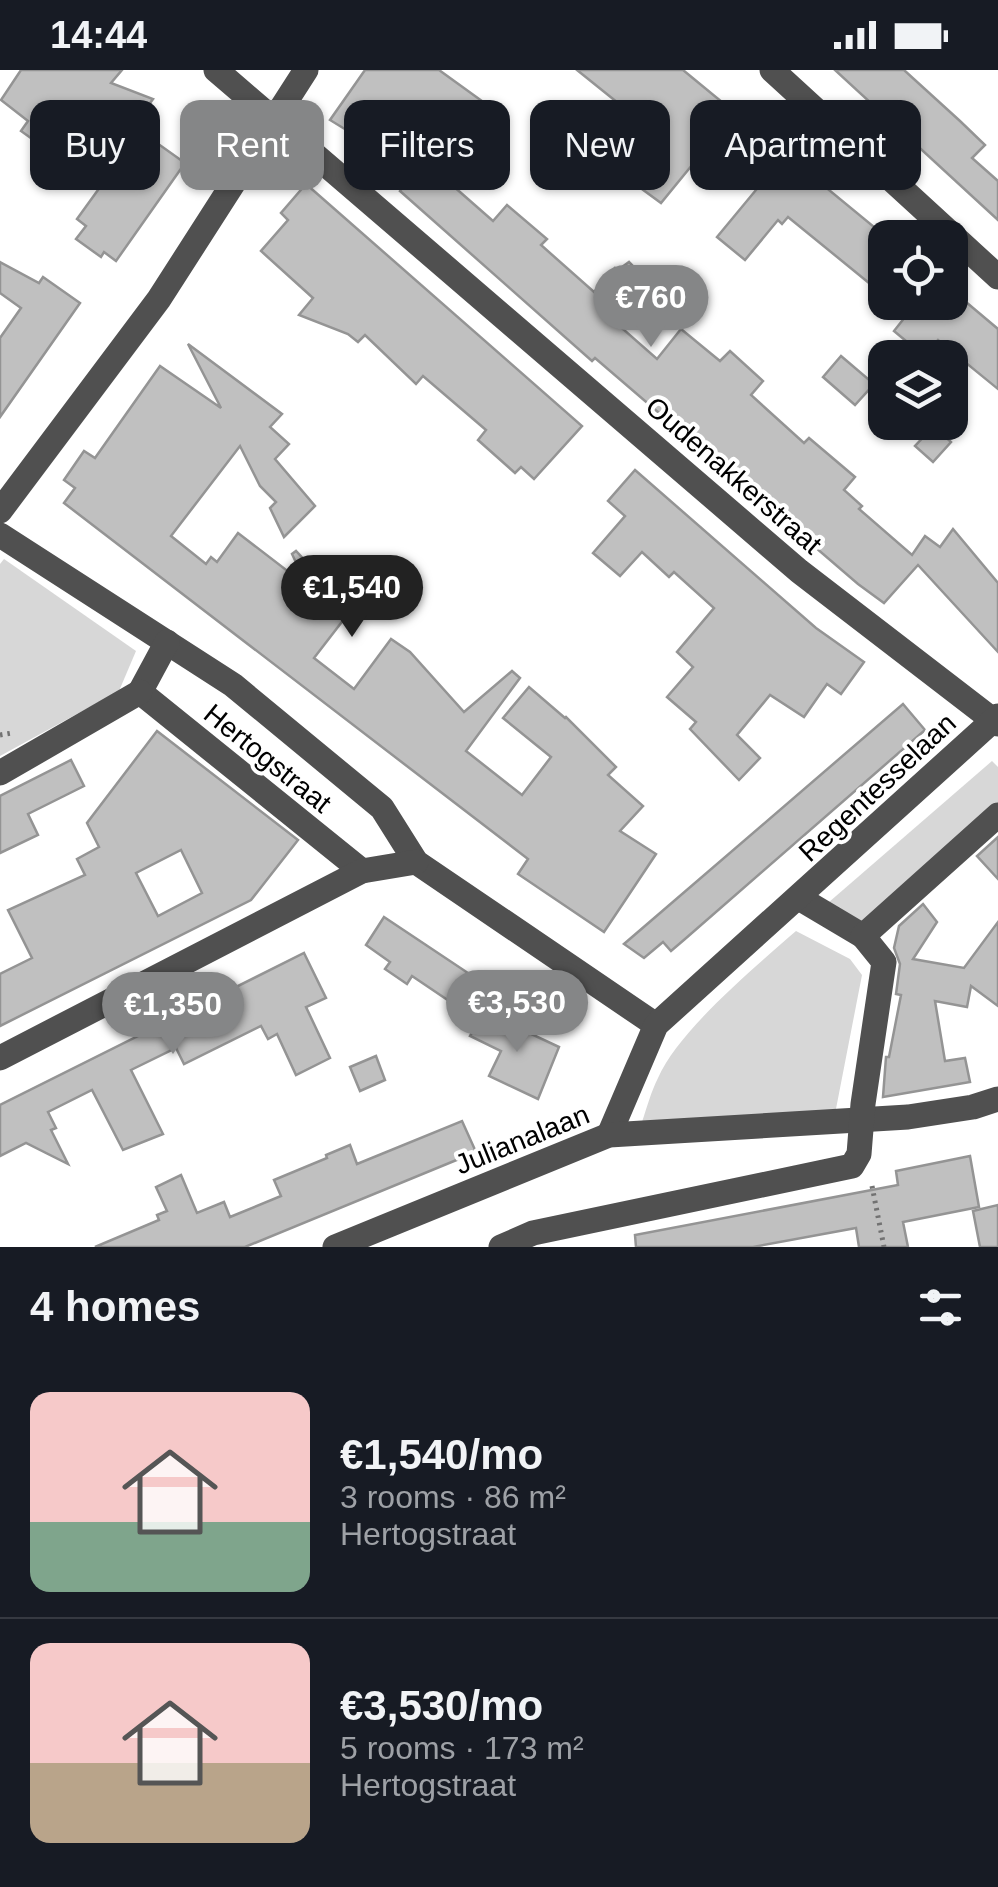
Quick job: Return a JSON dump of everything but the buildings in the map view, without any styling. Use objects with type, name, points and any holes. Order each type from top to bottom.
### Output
[{"type":"street","name":"Oudenakkerstraat","points":[[216,70],[252,100]]},
{"type":"street","points":[[286,100],[306,70]]},
{"type":"street","points":[[772,70],[998,277]]},
{"type":"street","name":"Oudenakkerstraat","points":[[324,162],[799,571],[997,720]]},
{"type":"street","points":[[0,511],[159,298],[228,190]]},
{"type":"street","name":"Hertogstraat","points":[[0,535],[233,685],[382,808],[416,862],[656,1025]]},
{"type":"street","points":[[0,772],[140,692],[166,642]]},
{"type":"street","name":"Hertogstraat","points":[[140,692],[362,871]]},
{"type":"street","name":"Regentesselaan","points":[[609,1135],[656,1025],[997,720]]},
{"type":"street","points":[[500,1247],[533,1233],[852,1166],[860,1154],[861,1120],[884,962],[863,936],[998,815]]},
{"type":"street","points":[[0,1058],[362,871],[416,862]]},
{"type":"street","name":"Regentesselaan","points":[[800,898],[863,936]]},
{"type":"street","name":"Julianalaan","points":[[335,1247],[609,1135],[861,1120],[940,1112],[998,1098]]},
{"type":"path","points":[[860,1154],[868,1162],[884,1247]]},
{"type":"shaded area","points":[[4,559],[136,651],[119,691],[0,756],[0,564]]},
{"type":"shaded area","points":[[992,761],[998,767],[998,809],[860,925],[821,909]]},
{"type":"shaded area","points":[[796,931],[850,959],[862,975],[835,1114],[642,1122],[658,1078],[683,1040],[720,1000]]}]
